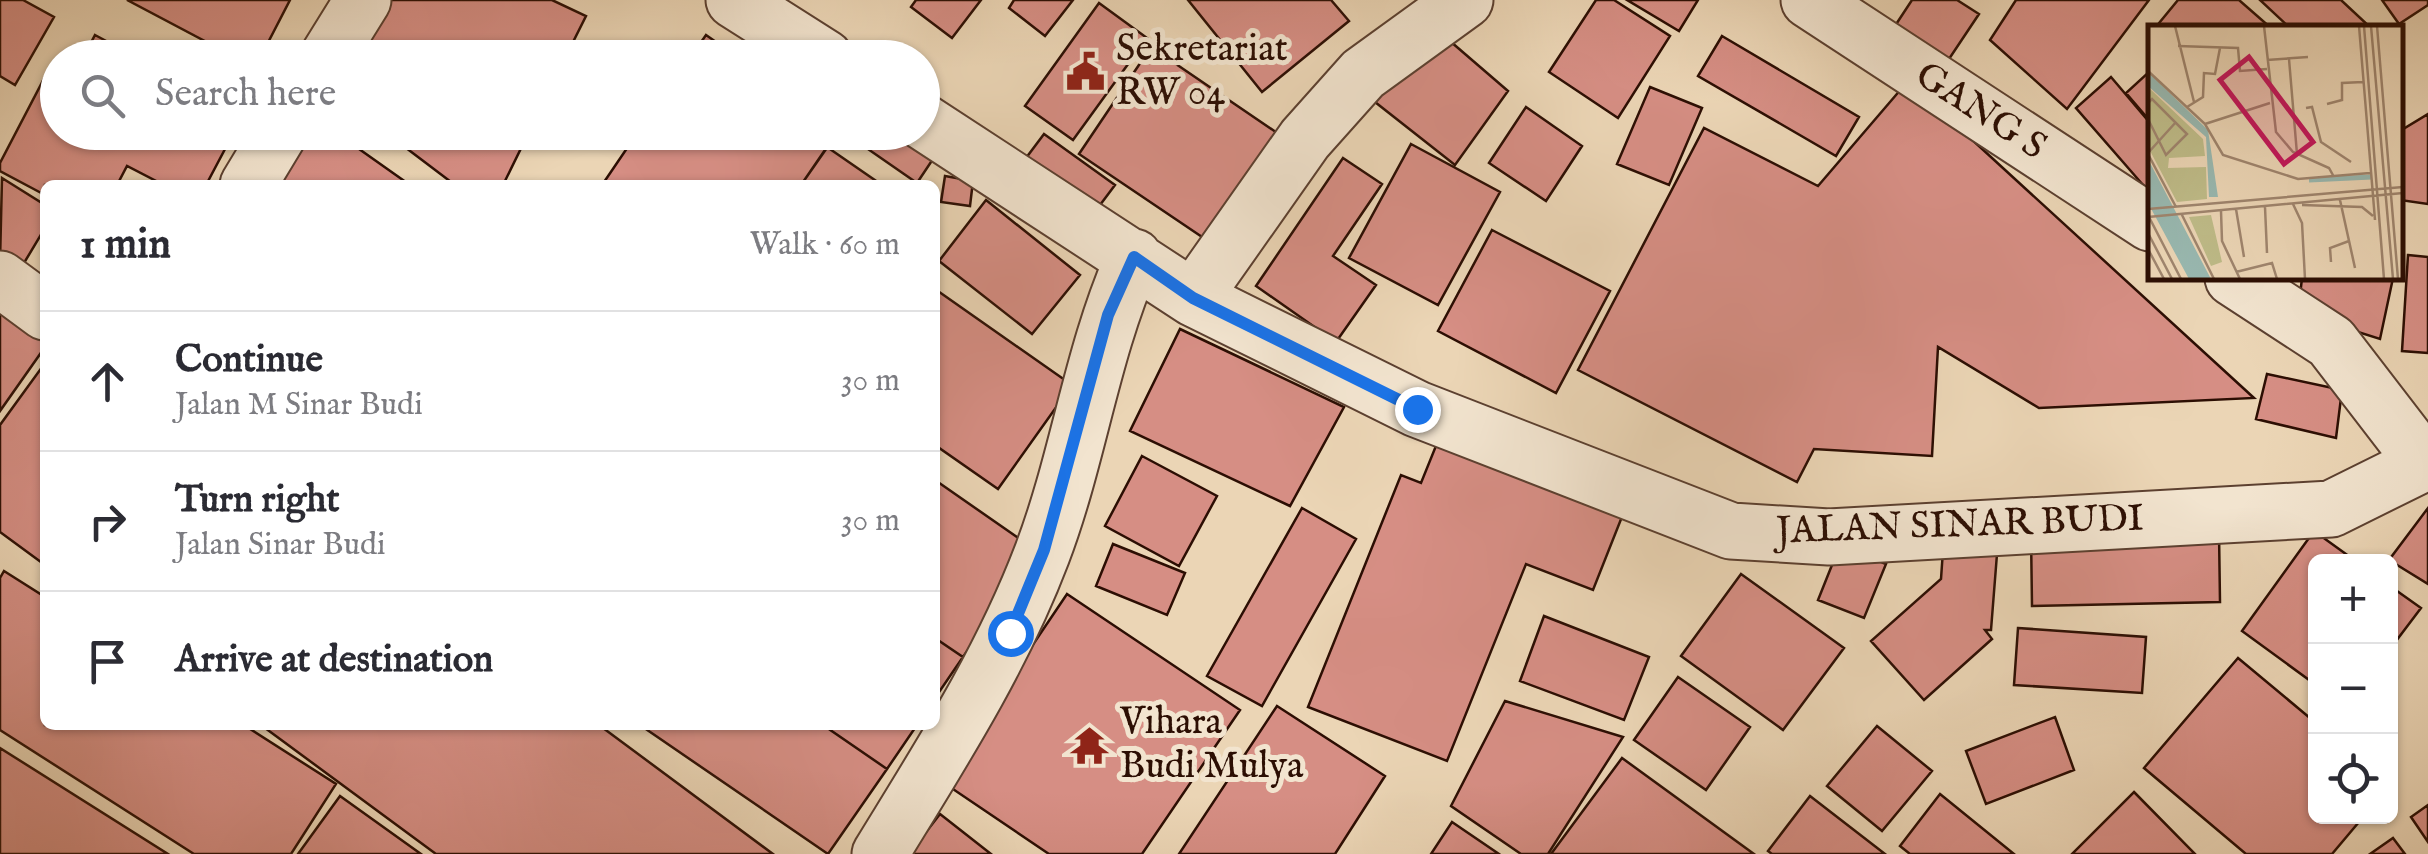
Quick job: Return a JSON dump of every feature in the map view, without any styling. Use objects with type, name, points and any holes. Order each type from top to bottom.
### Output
[{"type":"street","points":[[338,40],[363,0]]},
{"type":"street","points":[[734,0],[797,40]]},
{"type":"street","points":[[1193,298],[1305,139],[1352,87],[1465,0]]},
{"type":"street","name":"GANG S","points":[[1809,0],[2148,222]]},
{"type":"street","name":"JALAN SINAR BUDI","points":[[940,132],[1193,298],[1417,409],[1731,531],[1829,537],[2331,509],[2426,462]]},
{"type":"street","points":[[251,180],[269,150]]},
{"type":"street","points":[[880,854],[981,691],[1010,633],[1044,550],[1108,315],[1134,257]]},
{"type":"street","points":[[0,278],[40,308]]},
{"type":"street","points":[[2236,280],[2331,342],[2426,462]]},
{"type":"building","points":[[0,0],[23,0],[54,17],[15,85],[0,76]]},
{"type":"building","points":[[127,0],[290,0],[269,40],[203,40]]},
{"type":"building","points":[[384,0],[552,0],[586,16],[574,40],[356,40]]},
{"type":"building","points":[[916,0],[981,0],[952,38],[911,7]]},
{"type":"building","points":[[1014,0],[1073,0],[1045,36],[1009,8]]},
{"type":"building","points":[[1188,0],[1331,0],[1349,21],[1262,92]]},
{"type":"building","points":[[1596,0],[1614,0],[1670,36],[1618,118],[1549,72]]},
{"type":"building","points":[[1627,0],[1698,0],[1679,31]]},
{"type":"building","points":[[1912,0],[1957,0],[1979,14],[1941,71],[1889,35]]},
{"type":"building","points":[[2016,0],[2149,0],[2067,109],[1990,40]]},
{"type":"building","points":[[2178,0],[2239,0],[2268,25],[2157,25]]},
{"type":"building","points":[[2260,0],[2341,0],[2368,25],[2287,25]]},
{"type":"building","points":[[2382,0],[2428,0],[2428,5],[2399,24]]},
{"type":"building","name":"Sekretariat RW 04","points":[[1099,3],[1147,38],[1073,140],[1025,106]]},
{"type":"building","points":[[1436,29],[1508,91],[1455,165],[1375,102]]},
{"type":"building","points":[[1722,36],[1859,117],[1836,156],[1698,76]]},
{"type":"building","points":[[1151,47],[1286,139],[1214,245],[1079,154]]},
{"type":"building","points":[[2148,73],[2148,119],[2126,93]]},
{"type":"building","points":[[2111,77],[2148,121],[2148,191],[2076,108]]},
{"type":"building","points":[[1908,81],[2254,398],[2039,408],[1938,347],[1932,456],[1814,449],[1797,482],[1578,370],[1704,128],[1818,186]]},
{"type":"building","points":[[40,86],[40,150],[224,150],[209,180],[154,180],[127,166],[120,180],[40,180],[40,192],[0,171],[0,163]]},
{"type":"building","points":[[1650,87],[1702,108],[1669,185],[1617,164]]},
{"type":"building","points":[[1526,107],[1582,146],[1546,201],[1489,163]]},
{"type":"building","points":[[2428,114],[2428,204],[2403,200],[2403,129]]},
{"type":"building","points":[[1044,134],[1115,185],[1091,217],[1020,166]]},
{"type":"building","points":[[1411,144],[1500,192],[1438,305],[1349,258]]},
{"type":"building","points":[[289,150],[360,150],[403,180],[268,180]]},
{"type":"building","points":[[409,150],[520,150],[505,180],[448,180]]},
{"type":"building","points":[[626,150],[825,150],[804,180],[605,180]]},
{"type":"building","points":[[825,150],[831,150],[875,180],[804,180]]},
{"type":"building","points":[[869,150],[926,150],[935,156],[919,180],[913,180]]},
{"type":"building","points":[[1343,158],[1382,184],[1333,256],[1376,285],[1336,342],[1256,286]]},
{"type":"building","points":[[945,176],[973,181],[970,206],[941,202]]},
{"type":"building","points":[[2,178],[40,202],[40,236],[18,273],[0,262]]},
{"type":"building","points":[[986,200],[1080,275],[1032,334],[940,260]]},
{"type":"building","points":[[1492,230],[1610,291],[1556,393],[1438,331]]},
{"type":"building","points":[[2408,255],[2428,257],[2428,353],[2402,351]]},
{"type":"building","points":[[2302,280],[2393,280],[2380,339],[2298,313]]},
{"type":"building","points":[[0,290],[40,319],[40,354],[0,411]]},
{"type":"building","points":[[940,293],[1072,385],[998,489],[940,448]]},
{"type":"building","points":[[1180,329],[1344,407],[1290,506],[1130,431]]},
{"type":"building","points":[[40,370],[40,561],[0,532],[0,425]]},
{"type":"building","points":[[2267,374],[2342,390],[2336,438],[2256,419]]},
{"type":"building","points":[[1444,426],[1629,499],[1593,590],[1526,564],[1447,761],[1308,707],[1401,475],[1421,483]]},
{"type":"building","points":[[1142,456],[1217,496],[1179,566],[1105,526]]},
{"type":"building","points":[[940,483],[1037,551],[963,657],[940,641]]},
{"type":"building","points":[[1302,508],[1356,539],[1262,706],[1207,676]]},
{"type":"building","points":[[2428,508],[2428,584],[2398,566],[2398,554],[2394,554]]},
{"type":"building","points":[[2314,531],[2346,554],[2308,554],[2308,679],[2242,631]]},
{"type":"building","points":[[2219,532],[2220,602],[2032,606],[2031,534]]},
{"type":"building","points":[[1113,544],[1185,573],[1167,615],[1096,586]]},
{"type":"building","points":[[1840,545],[1886,564],[1864,618],[1818,600]]},
{"type":"building","points":[[1943,550],[1997,554],[1991,630],[1985,630],[1992,639],[1924,700],[1871,641],[1941,579]]},
{"type":"building","points":[[4,571],[40,594],[40,730],[252,730],[336,784],[291,854],[194,854],[0,730],[0,578]]},
{"type":"building","points":[[1741,574],[1844,648],[1783,730],[1681,656]]},
{"type":"building","points":[[2398,592],[2421,608],[2398,638]]},
{"type":"building","name":"Vihara Budi Mulya","points":[[1067,594],[1240,710],[1142,854],[1049,854],[941,781]]},
{"type":"building","points":[[1544,616],[1649,657],[1624,720],[1520,681]]},
{"type":"building","points":[[2018,628],[2146,637],[2142,693],[2014,685]]},
{"type":"building","points":[[940,641],[963,657],[940,691]]},
{"type":"building","points":[[2238,658],[2308,716],[2308,824],[2357,824],[2332,854],[2246,854],[2144,768]]},
{"type":"building","points":[[1678,677],[1750,727],[1706,790],[1634,740]]},
{"type":"building","points":[[1505,701],[1623,737],[1548,854],[1521,854],[1451,806]]},
{"type":"building","points":[[1277,706],[1385,776],[1335,854],[1179,854]]},
{"type":"building","points":[[2055,717],[2074,770],[1986,804],[1966,751]]},
{"type":"building","points":[[1877,726],[1932,771],[1882,831],[1827,786]]},
{"type":"building","points":[[268,730],[606,730],[773,854],[436,854]]},
{"type":"building","points":[[647,730],[830,730],[887,769],[828,854]]},
{"type":"building","points":[[830,730],[914,730],[887,769]]},
{"type":"building","points":[[0,748],[168,854],[0,854]]},
{"type":"building","points":[[1622,758],[1754,854],[1551,854]]},
{"type":"building","points":[[2134,792],[2195,854],[2072,854]]},
{"type":"building","points":[[1940,794],[2014,854],[1910,854],[1900,846]]},
{"type":"building","points":[[340,796],[421,854],[298,854]]},
{"type":"building","points":[[1810,796],[1885,854],[1768,851]]},
{"type":"building","points":[[2428,805],[2428,842],[2411,817]]},
{"type":"building","points":[[940,814],[991,854],[909,854]]},
{"type":"building","points":[[1452,822],[1499,854],[1431,854]]},
{"type":"building","points":[[2393,838],[2405,854],[2370,854]]},
{"type":"place","name":"Sekretariat RW 04","points":[[1086,72]]},
{"type":"place","name":"Vihara Budi Mulya","points":[[1090,745]]},
{"type":"route","points":[[1010,633],[1044,550],[1108,315],[1134,257],[1193,298],[1417,409]]}]
